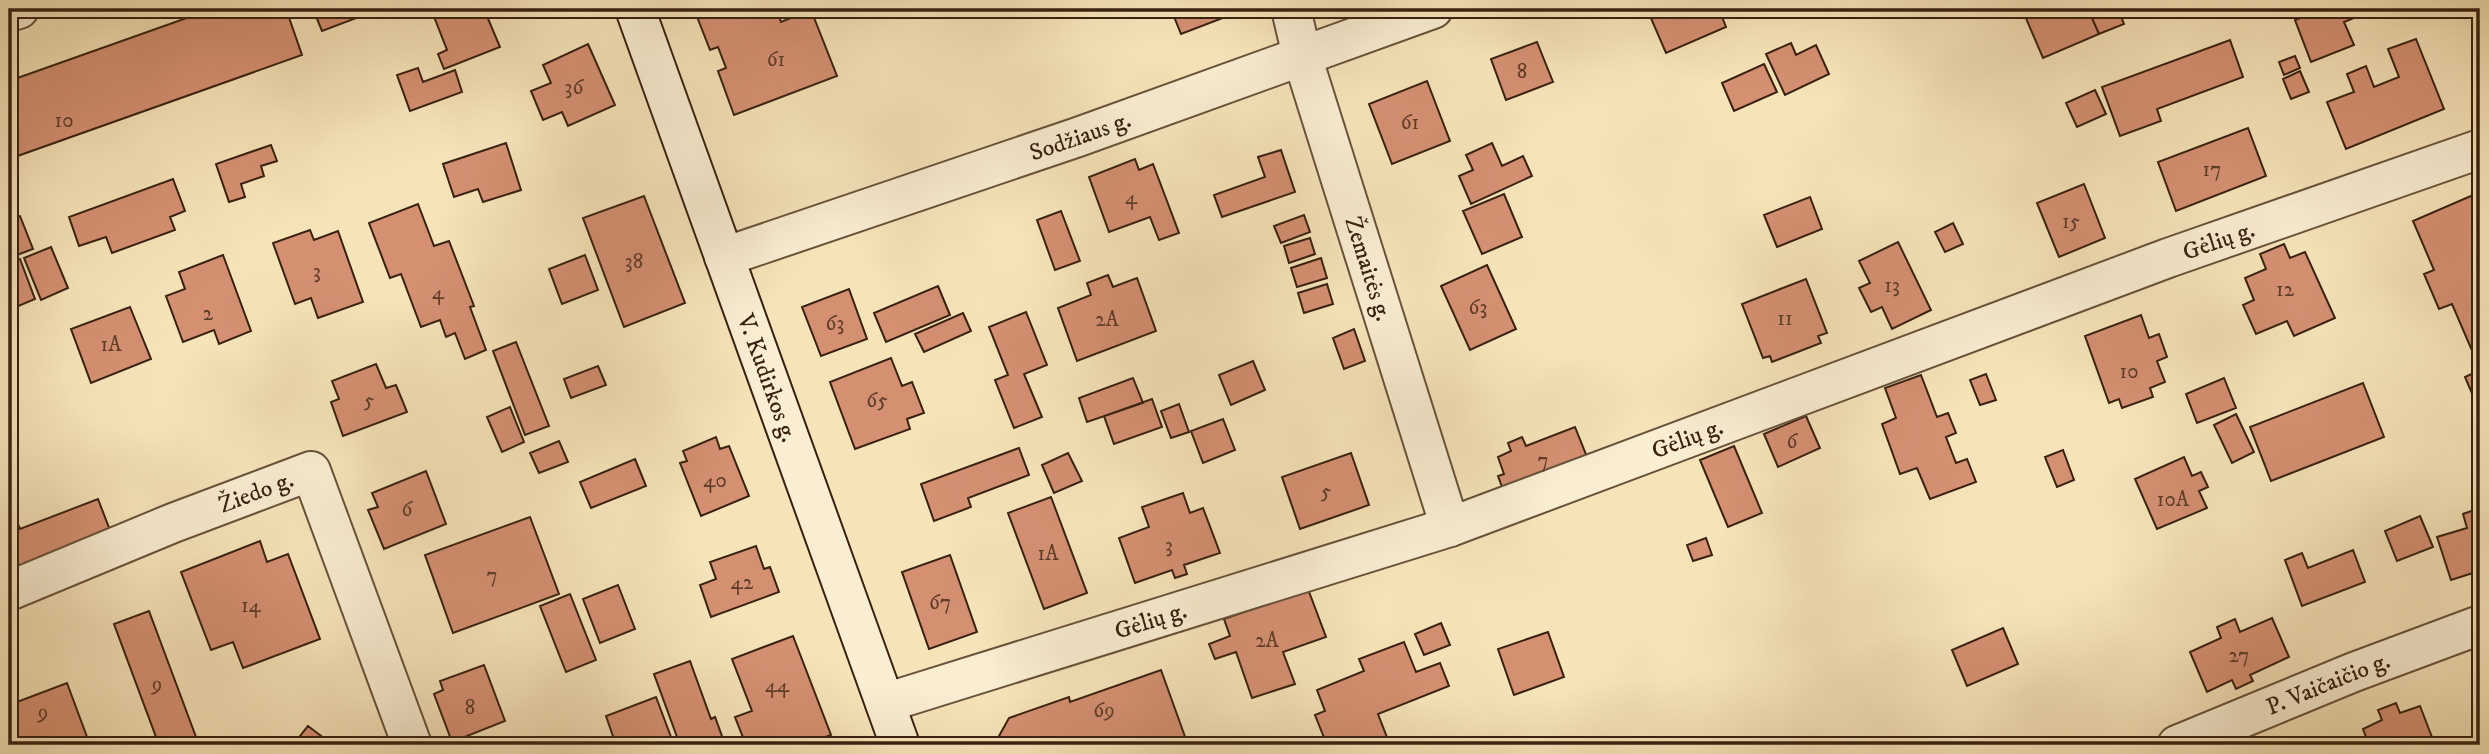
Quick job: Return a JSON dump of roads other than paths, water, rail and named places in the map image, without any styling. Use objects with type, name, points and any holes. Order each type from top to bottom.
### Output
[{"type":"street","points":[[9,12],[19,9]]},
{"type":"street","name":"V. Kudirkos g.","points":[[635,9],[900,745]]},
{"type":"street","name":"Žemaitės g.","points":[[1291,9],[1302,56],[1450,527]]},
{"type":"street","name":"Sodžiaus g.","points":[[724,257],[1078,137],[1433,9]]},
{"type":"street","name":"Gėlių g.","points":[[885,703],[1450,527],[2168,258],[2480,149]]},
{"type":"street","name":"Žiedo g.","points":[[9,591],[173,523],[311,471],[412,745]]},
{"type":"street","name":"P. Vaičaičio g.","points":[[2176,745],[2354,672],[2480,625]]}]
